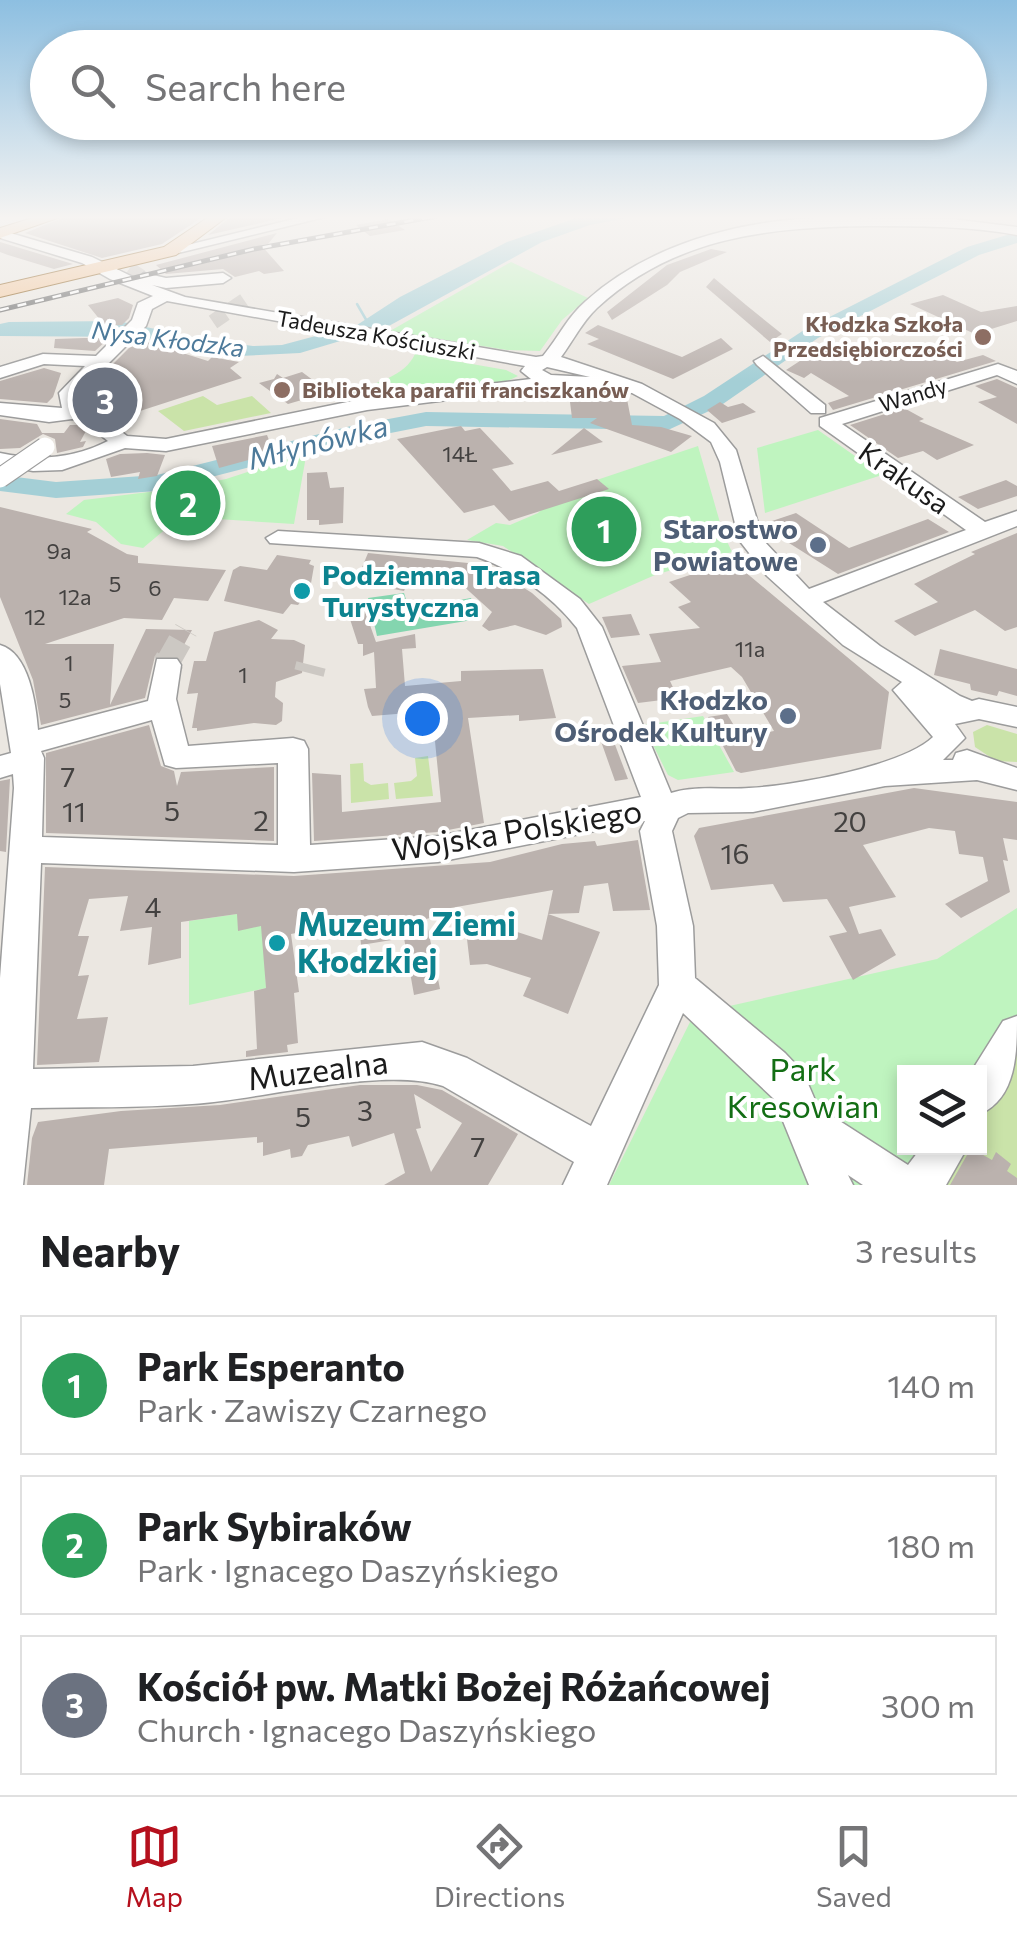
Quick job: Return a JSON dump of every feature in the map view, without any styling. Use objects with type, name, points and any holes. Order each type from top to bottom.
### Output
[{"type":"main road","points":[[0,291],[91,271]]},
{"type":"street","name":"Tadeusza Kościuszki","points":[[93,271],[158,300],[540,367],[568,368]]},
{"type":"street","points":[[135,271],[166,283],[223,278]]},
{"type":"street","points":[[568,368],[571,325],[596,300],[647,271]]},
{"type":"street","points":[[0,478],[54,439],[77,408],[97,361],[140,322],[144,306],[158,300]]},
{"type":"street","points":[[0,373],[43,359],[97,361]]},
{"type":"street","name":"Krakusa","points":[[768,366],[822,415],[983,531]]},
{"type":"street","points":[[501,389],[540,367],[568,368],[633,388],[705,425],[724,447],[754,546],[807,599],[883,660],[952,704],[971,711]]},
{"type":"street","points":[[0,459],[26,467],[63,466],[122,442],[166,446],[367,404],[501,389],[568,368]]},
{"type":"street","name":"Wandy","points":[[822,415],[998,369],[1017,378]]},
{"type":"street","points":[[0,409],[49,416],[77,408]]},
{"type":"street","points":[[77,408],[122,442]]},
{"type":"street","points":[[807,599],[1017,518]]},
{"type":"street","points":[[278,538],[479,550],[513,561],[570,604],[588,627],[651,788],[666,810],[656,831],[676,926],[676,985],[594,1170]]},
{"type":"street","points":[[2,1185],[11,1090],[8,978],[25,849],[18,756],[3,657]]},
{"type":"street","points":[[883,660],[901,686],[931,712],[958,753],[982,770],[1017,779]]},
{"type":"street","points":[[167,665],[164,706],[176,757],[293,751],[294,859]]},
{"type":"street","points":[[18,756],[164,706]]},
{"type":"street","points":[[950,738],[954,719],[971,711],[991,710],[1017,717]]},
{"type":"street","name":"Wojska Polskiego","points":[[885,775],[938,750],[950,738]]},
{"type":"street","name":"Wojska Polskiego","points":[[25,849],[294,859],[438,850],[642,809],[666,810],[684,802],[753,800],[885,775],[982,770]]},
{"type":"street","points":[[676,985],[771,1066],[788,1086],[831,1185]]},
{"type":"street","points":[[987,1083],[1017,1034]]},
{"type":"street","name":"Muzealna","points":[[11,1090],[193,1086],[404,1060],[438,1065],[594,1170]]},
{"type":"street","points":[[804,1121],[900,1185]]},
{"type":"street","points":[[920,1185],[941,1155]]},
{"type":"green space","points":[[495,271],[531,271],[588,298],[562,320],[540,351],[507,350],[390,331]]},
{"type":"green space","points":[[415,354],[506,370],[518,376],[499,385],[364,399],[354,391],[397,373]]},
{"type":"green space","points":[[203,396],[217,405],[252,396],[271,413],[184,431],[158,411]]},
{"type":"green space","points":[[818,430],[882,475],[765,513],[757,448]]},
{"type":"green space","points":[[698,446],[732,552],[655,575],[589,604],[503,546],[467,540],[496,523],[510,525],[538,513],[561,492]]},
{"type":"green space","points":[[303,454],[305,462],[294,524],[217,519],[174,522],[143,548],[121,544],[96,522],[66,514],[84,500],[226,479]]},
{"type":"green space","points":[[404,593],[409,609],[471,598],[478,619],[377,636],[368,598]]},
{"type":"green space","points":[[703,716],[734,772],[678,780],[668,775],[643,725]]},
{"type":"green space","points":[[987,725],[1017,734],[1017,762],[996,761],[975,747],[973,732]]},
{"type":"green space","points":[[428,756],[433,796],[396,799],[394,783],[411,781],[417,776],[415,758]]},
{"type":"green space","points":[[363,763],[364,781],[371,785],[388,783],[389,799],[351,803],[350,764]]},
{"type":"green space","name":"Park Kresowian","points":[[1017,908],[1017,1040],[987,1080],[987,1065],[897,1065],[897,1155],[929,1155],[905,1185],[609,1185],[694,1014],[937,959]]},
{"type":"green space","points":[[237,914],[263,926],[266,988],[189,1005],[189,921]]},
{"type":"green space","points":[[1017,1040],[1017,1185],[905,1185],[929,1155],[987,1155],[987,1080]]},
{"type":"water","name":"Nysa Kłodzka","points":[[450,271],[489,271],[387,327],[300,353],[239,356],[171,347],[140,337],[0,336],[0,324],[9,322],[118,321],[202,339],[253,346],[282,345],[357,325]]},
{"type":"building","points":[[226,271],[258,271],[235,277]]},
{"type":"building","points":[[659,271],[682,271],[612,320],[607,312]]},
{"type":"building","points":[[714,278],[782,334],[770,342],[706,287]]},
{"type":"building","points":[[943,295],[981,312],[1017,306],[1017,321],[975,334],[910,304]]},
{"type":"building","points":[[118,298],[133,305],[129,318],[122,325],[105,326],[88,305]]},
{"type":"building","points":[[598,325],[682,357],[721,338],[733,349],[673,379],[587,344],[599,339],[585,333]]},
{"type":"building","points":[[109,338],[95,351],[54,348],[55,339]]},
{"type":"building","points":[[138,339],[208,361],[212,357],[239,362],[230,368],[242,378],[140,411],[132,406],[104,414],[92,408],[82,395]]},
{"type":"building","points":[[829,342],[876,357],[892,351],[914,357],[938,352],[957,362],[983,355],[996,361],[833,410],[828,403],[849,396],[811,373],[804,378],[786,370]]},
{"type":"building","points":[[44,368],[61,373],[47,403],[0,399],[0,381]]},
{"type":"building","points":[[302,372],[329,392],[288,404],[259,383],[274,379],[277,374],[283,378]]},
{"type":"building","points":[[997,379],[1017,388],[1017,424],[978,402],[997,397],[975,386]]},
{"type":"building","points":[[627,399],[632,425],[661,427],[692,436],[671,452],[590,423],[597,418],[572,418],[570,402]]},
{"type":"building","points":[[720,402],[728,407],[743,403],[756,412],[722,423],[707,410]]},
{"type":"building","points":[[904,408],[924,419],[919,421],[974,445],[937,460],[923,451],[898,458],[850,425]]},
{"type":"building","points":[[0,419],[37,424],[42,433],[64,433],[70,425],[82,425],[87,429],[80,442],[86,441],[83,447],[57,453],[55,439],[43,434],[20,448],[0,449]]},
{"type":"building","points":[[461,426],[465,431],[480,428],[514,464],[492,469],[511,491],[548,481],[559,491],[597,479],[609,489],[509,521],[494,505],[464,513],[397,439]]},
{"type":"building","points":[[584,428],[603,442],[551,455]]},
{"type":"building","points":[[267,435],[274,453],[219,468],[212,446]]},
{"type":"building","points":[[120,454],[165,455],[157,476],[138,479],[140,472],[111,477],[106,459]]},
{"type":"building","points":[[327,472],[330,488],[344,487],[343,523],[319,525],[319,520],[307,520],[307,473]]},
{"type":"building","points":[[1006,480],[1017,486],[1017,496],[978,509],[958,497]]},
{"type":"building","points":[[0,507],[92,529],[87,532],[138,556],[138,563],[226,570],[208,601],[174,598],[162,620],[124,618],[45,644],[114,644],[110,705],[146,629],[192,630],[178,656],[155,656],[145,698],[41,725],[33,680],[0,597]]},
{"type":"building","points":[[796,513],[849,548],[928,519],[949,532],[838,574],[789,543],[793,541],[769,522]]},
{"type":"building","points":[[1017,533],[1017,627],[1005,631],[975,610],[915,636],[894,621],[938,602],[914,584],[975,554],[971,552]]},
{"type":"building","points":[[368,553],[488,565],[532,593],[561,619],[562,627],[546,635],[515,625],[489,631],[482,626],[492,612],[449,573],[444,589],[406,586],[404,591],[356,582]]},
{"type":"building","points":[[277,555],[311,560],[309,564],[314,566],[310,589],[298,605],[291,604],[283,614],[224,601],[233,570],[240,566],[267,570]]},
{"type":"building","points":[[732,561],[889,692],[881,749],[736,771],[708,717],[727,714],[741,737],[774,731],[742,677],[731,667],[670,681],[678,698],[638,703],[622,666],[661,662],[649,634],[700,628],[678,607],[691,602],[669,582]]},
{"type":"building","points":[[365,611],[376,642],[415,634],[416,648],[402,649],[405,686],[461,681],[461,671],[543,669],[556,718],[468,718],[484,823],[438,832],[314,841],[312,773],[341,775],[342,812],[441,802],[432,711],[372,716],[368,707],[364,689],[376,688],[374,652],[363,656],[363,644],[358,644],[349,616],[364,619]]},
{"type":"building","points":[[631,614],[640,635],[611,638],[602,617]]},
{"type":"building","points":[[259,620],[278,630],[271,639],[294,640],[305,645],[302,673],[276,682],[275,697],[283,703],[282,721],[276,725],[254,723],[197,731],[192,728],[198,693],[187,694],[194,661],[206,661],[214,632]]},
{"type":"building","points":[[940,649],[1017,669],[1017,696],[971,690],[970,684],[934,675]]},
{"type":"building","points":[[149,725],[161,766],[174,771],[177,786],[181,772],[274,767],[274,841],[46,833],[46,753]]},
{"type":"building","points":[[608,726],[628,779],[615,781],[597,730]]},
{"type":"building","points":[[10,779],[6,852],[0,851],[0,781]]},
{"type":"building","points":[[914,788],[1017,802],[1017,840],[1003,838],[1010,892],[961,918],[945,904],[988,881],[983,857],[959,854],[955,831],[929,828],[863,845],[896,897],[849,907],[859,934],[881,929],[896,955],[853,980],[829,936],[847,932],[827,899],[783,902],[773,884],[711,890],[694,836],[699,828]]},
{"type":"building","points":[[638,840],[650,910],[613,911],[608,883],[584,886],[579,913],[548,914],[553,890],[445,909],[454,912],[426,919],[440,989],[414,995],[404,938],[361,945],[359,921],[291,934],[299,992],[294,993],[298,1043],[287,1045],[288,1052],[246,1057],[246,1051],[257,1049],[254,991],[266,988],[261,926],[238,931],[237,914],[181,922],[181,958],[148,965],[152,927],[120,931],[128,896],[89,899],[78,936],[89,936],[78,976],[89,975],[77,1019],[108,1017],[99,1062],[37,1065],[45,867],[294,876],[490,862],[562,844],[595,841],[597,846]]},
{"type":"building","points":[[548,914],[600,932],[568,1014],[523,996],[531,978],[487,964],[470,965],[467,939],[483,936],[489,923],[542,940]]},
{"type":"building","points":[[360,1085],[417,1085],[442,1090],[518,1134],[488,1185],[384,1185],[405,1173],[394,1133],[352,1147],[349,1136],[308,1145],[302,1156],[291,1158],[290,1149],[263,1156],[263,1142],[257,1143],[257,1137],[109,1149],[104,1185],[27,1185],[32,1138],[38,1122],[121,1111],[220,1105]],"holes":[[[414,1094],[462,1123],[431,1172],[416,1129],[421,1128]]]},
{"type":"building","points":[[996,1152],[1011,1164],[1007,1171],[1017,1178],[1017,1185],[950,1185],[967,1155],[983,1155],[992,1160]]},
{"type":"waterway","name":"Młynówka","points":[[592,422],[668,423],[712,401],[811,334],[933,271]]},
{"type":"waterway","points":[[357,304],[368,323]]},
{"type":"waterway","name":"Młynówka","points":[[0,483],[56,490],[157,483],[351,433],[426,419],[579,422]]},
{"type":"tunnel","points":[[132,271],[141,277]]},
{"type":"tunnel","points":[[213,322],[251,296]]},
{"type":"tunnel","points":[[168,662],[186,630]]},
{"type":"tunnel","points":[[167,665],[170,660]]},
{"type":"tunnel","points":[[309,673],[311,665]]},
{"type":"railway","points":[[0,310],[161,271]]},
{"type":"place","name":"Kłodzka Szkoła Przedsiębiorczości","points":[[983,337]]},
{"type":"place","name":"Biblioteka parafii franciszkanów","points":[[282,390]]},
{"type":"place","name":"Kościół pw. Matki Bożej Różańcowej","points":[[105,400]]},
{"type":"place","name":"Park Sybiraków","points":[[188,503]]},
{"type":"place","name":"Park Esperanto","points":[[604,529]]},
{"type":"place","name":"Starostwo Powiatowe","points":[[818,545]]},
{"type":"place","name":"Podziemna Trasa Turystyczna","points":[[302,591]]},
{"type":"place","name":"Kłodzko Ośrodek Kultury","points":[[788,716]]},
{"type":"place","name":"Muzeum Ziemi Kłodzkiej","points":[[277,943]]}]
